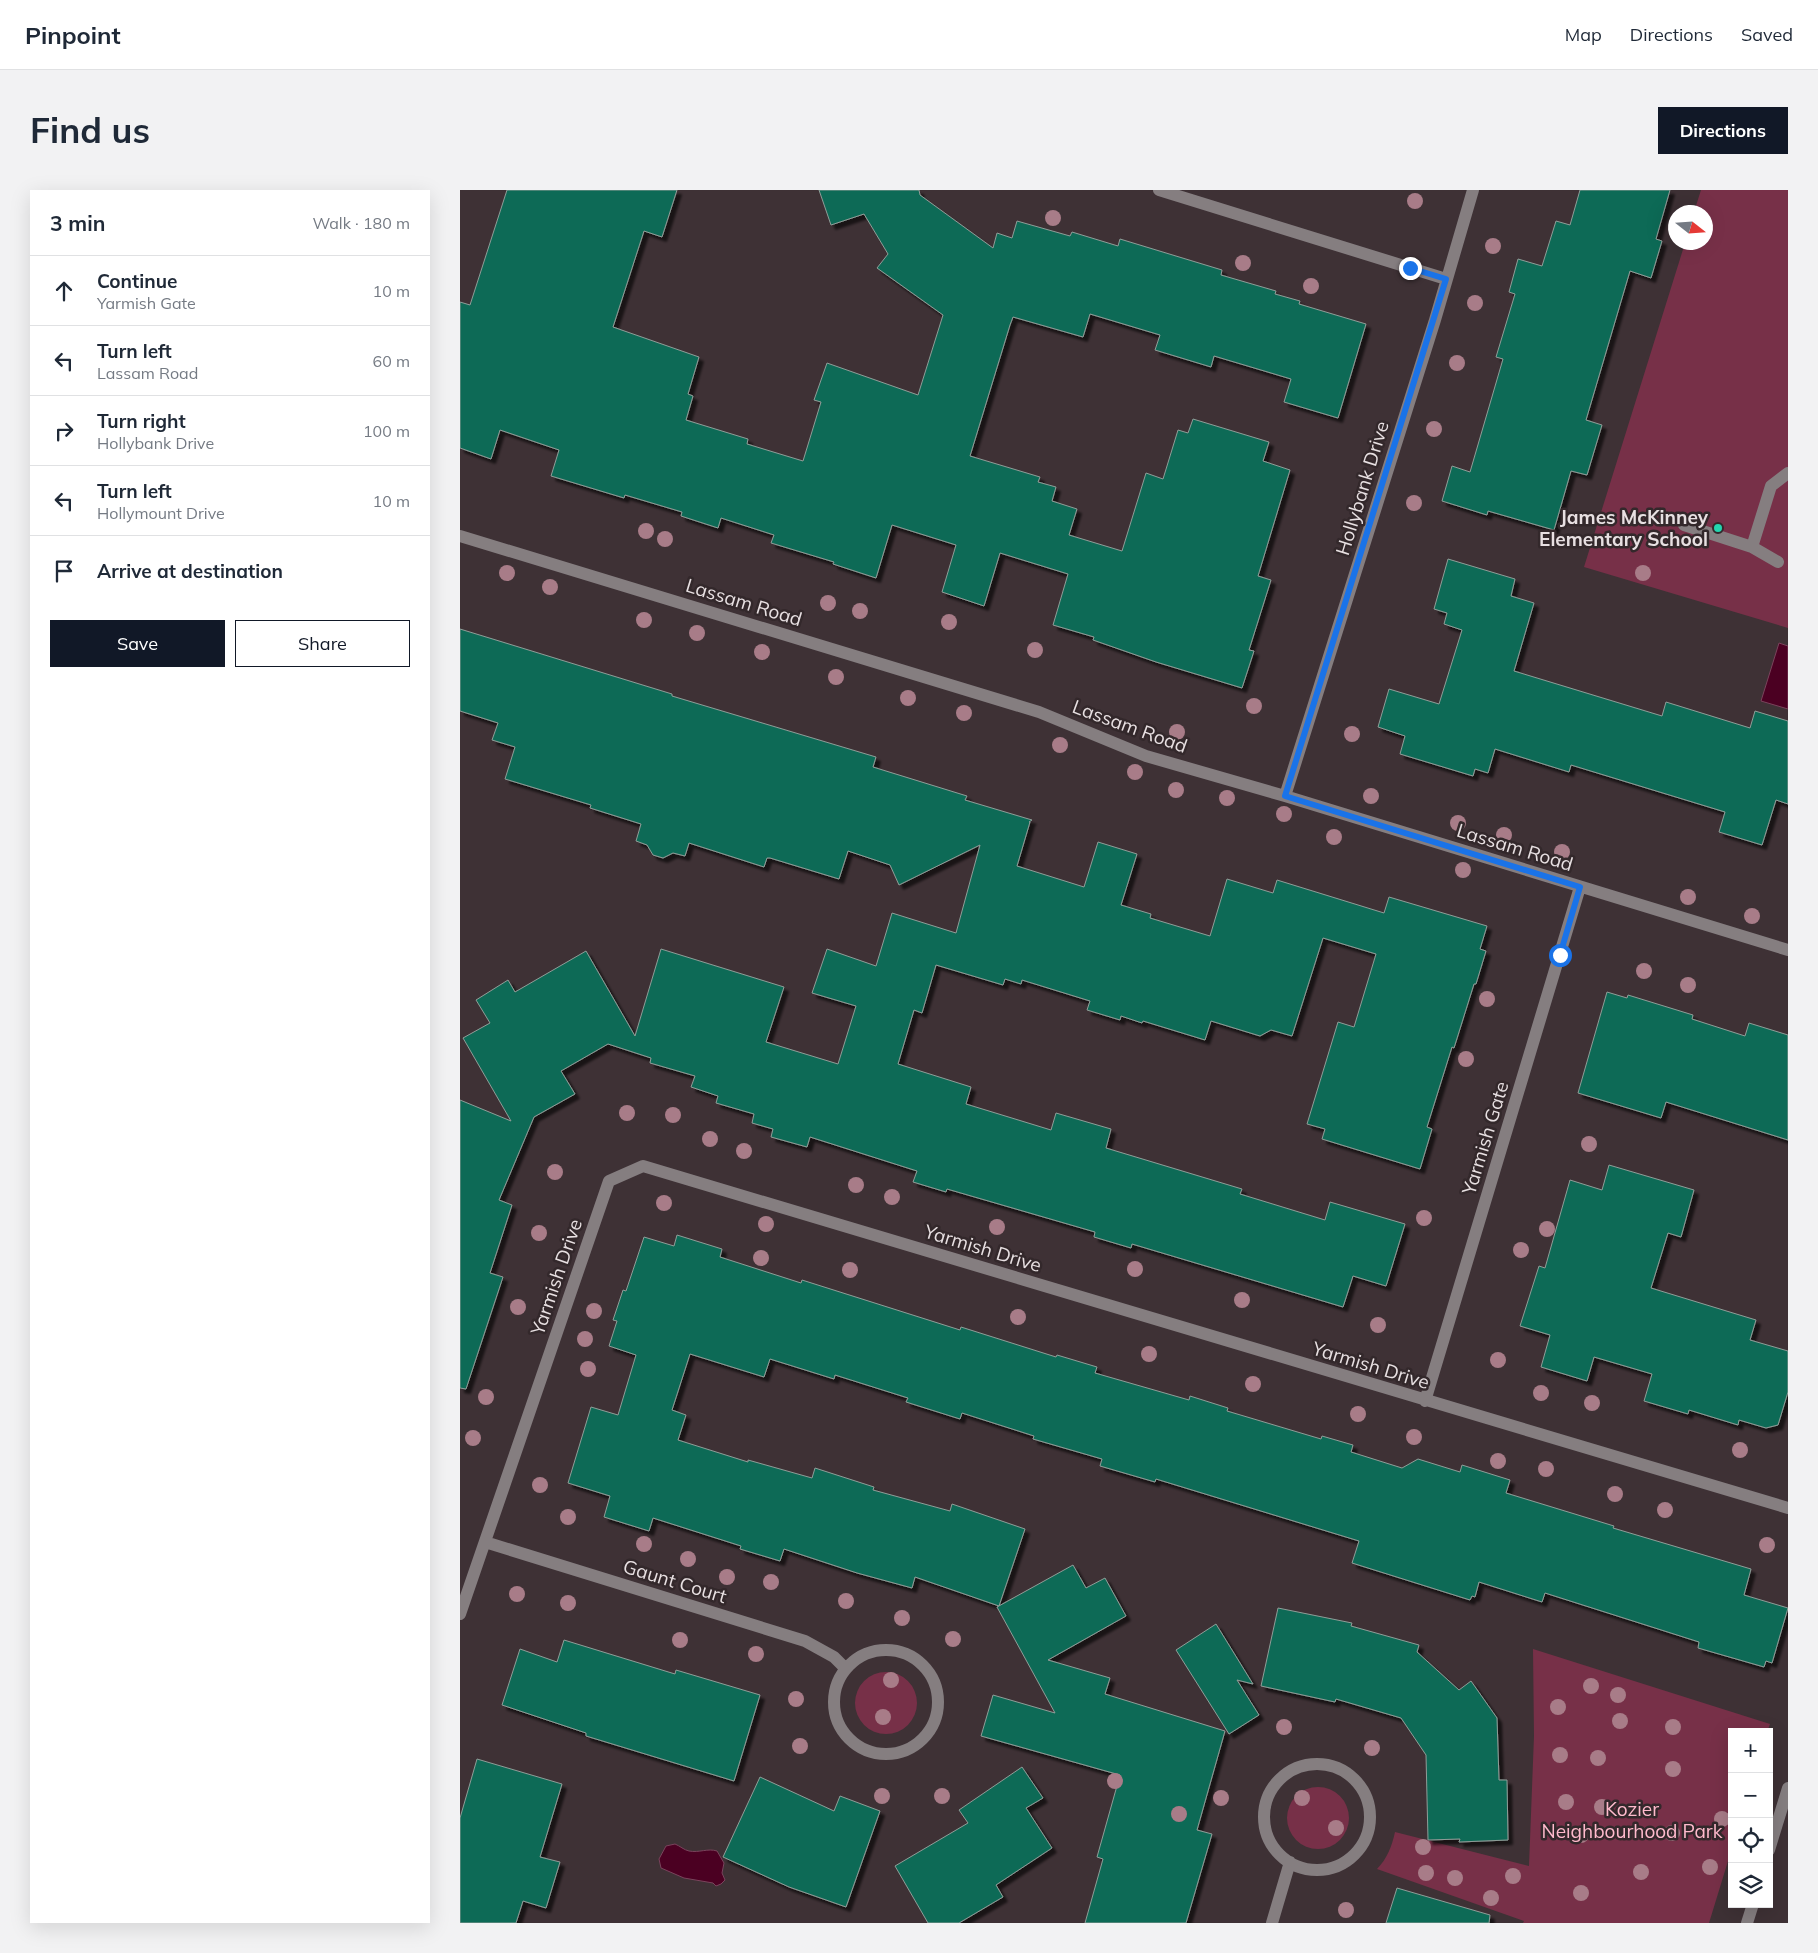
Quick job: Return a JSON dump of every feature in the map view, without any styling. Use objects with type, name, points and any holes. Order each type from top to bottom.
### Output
[{"type":"street","points":[[1159,190],[1446,279]]},
{"type":"street","name":"Hollybank Drive","points":[[1285,796],[1473,190]]},
{"type":"street","points":[[1752,547],[1771,486],[1788,473]]},
{"type":"street","points":[[1684,525],[1752,547],[1778,562]]},
{"type":"street","name":"Lassam Road","points":[[460,536],[1039,712],[1146,756],[1285,796],[1788,950]]},
{"type":"street","name":"Yarmish Gate","points":[[1425,1400],[1580,887]]},
{"type":"street","name":"Yarmish Drive","points":[[460,1614],[608,1181],[643,1166],[1788,1508]]},
{"type":"street","name":"Gaunt Court","points":[[485,1542],[805,1641],[834,1656],[846,1669]]},
{"type":"street","points":[[893,1650],[910,1656],[924,1667],[934,1682],[938,1699],[936,1717],[929,1733],[917,1745],[902,1752],[885,1755],[869,1752],[854,1744],[842,1731],[835,1716],[834,1700],[837,1683],[846,1669],[859,1657],[876,1651],[893,1650]]},
{"type":"street","points":[[1315,1764],[1331,1766],[1346,1773],[1360,1785],[1368,1801],[1370,1819],[1366,1837],[1356,1853],[1342,1864],[1325,1870],[1306,1869],[1290,1862],[1277,1852],[1268,1837],[1265,1821],[1266,1804],[1272,1789],[1284,1776],[1298,1768],[1315,1764]]},
{"type":"street","points":[[1773,1837],[1788,1788]]},
{"type":"street","points":[[1272,1923],[1290,1862]]},
{"type":"street","points":[[1747,1923],[1752,1908]]},
{"type":"green space","points":[[1701,190],[1788,190],[1788,628],[1584,567],[1683,250],[1713,250],[1713,205],[1696,205]]},
{"type":"green space","name":"Kozier Neighbourhood Park","points":[[1533,1649],[1770,1724],[1768,1728],[1728,1728],[1728,1861],[1709,1923],[1523,1923],[1524,1921],[1377,1869],[1389,1852],[1395,1832],[1529,1866],[1534,1736]]},
{"type":"green space","points":[[886,1672],[903,1677],[908,1681],[912,1686],[917,1703],[912,1720],[908,1725],[903,1729],[886,1734],[869,1729],[864,1725],[860,1720],[855,1703],[860,1686],[864,1681],[869,1677]]},
{"type":"green space","points":[[1318,1787],[1335,1792],[1340,1796],[1344,1801],[1349,1818],[1344,1835],[1340,1840],[1335,1844],[1318,1849],[1301,1844],[1296,1840],[1292,1835],[1287,1818],[1292,1801],[1296,1796],[1301,1792]]},
{"type":"shaded area","points":[[1779,643],[1788,646],[1788,709],[1761,701]]},
{"type":"shaded area","points":[[675,1844],[689,1851],[717,1851],[724,1863],[722,1873],[725,1880],[716,1886],[713,1883],[684,1878],[661,1868],[659,1859],[666,1846]]},
{"type":"building","points":[[507,190],[677,190],[662,237],[644,231],[613,327],[699,357],[688,394],[693,396],[686,420],[748,439],[747,444],[803,461],[821,402],[814,400],[827,363],[918,395],[943,315],[877,268],[888,254],[864,214],[831,225],[819,190],[919,190],[920,195],[993,248],[997,233],[1012,238],[1017,221],[1070,236],[1072,232],[1118,246],[1120,239],[1222,270],[1221,275],[1276,291],[1275,294],[1300,301],[1299,304],[1366,324],[1338,418],[1284,402],[1291,379],[1214,356],[1211,367],[1155,350],[1160,335],[1090,314],[1083,337],[1013,317],[1010,325],[970,456],[1040,477],[1038,482],[1056,487],[1052,501],[1077,509],[1069,535],[1122,551],[1146,473],[1163,479],[1178,430],[1188,433],[1193,419],[1269,442],[1263,461],[1290,470],[1258,576],[1271,580],[1249,650],[1254,651],[1242,688],[1156,662],[1093,640],[1094,637],[1053,625],[1068,574],[1000,553],[984,606],[942,592],[956,545],[892,525],[876,578],[833,564],[834,562],[771,543],[774,535],[721,518],[718,528],[681,516],[682,512],[625,495],[624,498],[551,476],[559,450],[500,430],[491,459],[460,448],[460,302],[470,305]]},
{"type":"building","points":[[1580,190],[1670,190],[1656,239],[1662,241],[1651,278],[1630,271],[1586,420],[1602,425],[1587,475],[1571,471],[1554,530],[1488,511],[1487,515],[1442,501],[1452,466],[1470,472],[1503,359],[1496,357],[1515,294],[1509,292],[1518,259],[1542,266],[1556,221],[1570,225]]},
{"type":"building","points":[[1448,559],[1515,579],[1511,596],[1534,603],[1514,671],[1662,716],[1666,702],[1750,728],[1755,711],[1788,721],[1788,804],[1776,800],[1762,845],[1719,832],[1725,812],[1571,765],[1569,772],[1495,749],[1488,773],[1475,769],[1473,776],[1400,754],[1405,736],[1378,727],[1389,689],[1439,704],[1462,630],[1444,624],[1447,613],[1434,609]]},
{"type":"building","points":[[460,629],[672,694],[672,696],[876,757],[873,767],[967,796],[965,800],[1032,820],[1029,822],[1017,866],[1084,887],[1098,842],[1137,854],[1121,905],[1151,914],[1150,918],[1210,936],[1227,879],[1273,893],[1277,880],[1384,913],[1389,897],[1487,926],[1480,949],[1486,951],[1454,1048],[1452,1047],[1427,1127],[1432,1129],[1420,1169],[1322,1139],[1325,1129],[1307,1124],[1338,1022],[1354,1027],[1376,954],[1323,938],[1292,1036],[1271,1030],[1260,1036],[1211,1021],[1205,1040],[1143,1021],[1142,1023],[1121,1016],[1120,1020],[1087,1010],[1090,1001],[1022,980],[1021,984],[1005,979],[1003,985],[936,965],[922,1013],[914,1010],[898,1064],[971,1087],[966,1104],[1051,1130],[1056,1113],[1111,1129],[1106,1148],[1242,1189],[1240,1194],[1325,1220],[1330,1202],[1405,1224],[1386,1286],[1353,1276],[1343,1307],[1132,1244],[1131,1248],[1094,1237],[1095,1232],[947,1189],[946,1192],[913,1182],[917,1171],[810,1137],[807,1147],[771,1137],[773,1129],[752,1123],[754,1114],[716,1103],[718,1096],[691,1087],[695,1076],[650,1063],[651,1058],[608,1044],[561,1071],[575,1094],[534,1117],[499,1200],[512,1205],[490,1273],[503,1277],[466,1389],[460,1388],[460,1100],[511,1121],[463,1038],[490,1023],[476,1000],[508,980],[515,992],[586,951],[635,1036],[661,949],[784,987],[766,1042],[838,1064],[856,1006],[812,993],[827,949],[876,966],[892,913],[956,933],[980,845],[899,885],[890,865],[848,851],[839,879],[770,858],[767,858],[764,867],[689,843],[685,856],[673,853],[663,858],[653,855],[647,845],[636,841],[641,824],[590,808],[591,805],[505,779],[515,747],[492,740],[498,723],[460,711]]},
{"type":"building","points":[[1607,992],[1627,998],[1628,995],[1693,1015],[1692,1019],[1745,1036],[1749,1023],[1788,1035],[1788,1140],[1666,1102],[1661,1118],[1578,1093]]},
{"type":"building","points":[[1609,1165],[1694,1190],[1681,1237],[1668,1233],[1651,1288],[1756,1320],[1750,1340],[1788,1351],[1788,1392],[1778,1425],[1766,1428],[1739,1420],[1738,1425],[1689,1410],[1688,1414],[1644,1401],[1652,1374],[1594,1357],[1587,1381],[1541,1367],[1550,1335],[1520,1326],[1539,1266],[1545,1268],[1570,1180],[1602,1190]]},
{"type":"building","points":[[677,1235],[722,1249],[720,1257],[801,1283],[802,1280],[960,1330],[961,1327],[1056,1357],[1057,1355],[1097,1367],[1095,1373],[1189,1400],[1190,1396],[1228,1408],[1227,1411],[1321,1439],[1322,1436],[1353,1445],[1351,1452],[1402,1468],[1418,1459],[1460,1472],[1462,1465],[1510,1480],[1506,1493],[1614,1526],[1613,1528],[1751,1569],[1744,1595],[1788,1608],[1772,1663],[1766,1661],[1764,1667],[1698,1648],[1699,1642],[1545,1593],[1542,1602],[1479,1582],[1475,1597],[1472,1596],[1470,1600],[1352,1563],[1359,1541],[1156,1479],[1155,1482],[1100,1466],[1102,1459],[1033,1439],[1034,1436],[962,1413],[960,1419],[906,1402],[908,1398],[835,1375],[834,1379],[770,1359],[764,1377],[690,1354],[672,1410],[686,1415],[678,1440],[748,1462],[748,1460],[812,1478],[815,1468],[874,1487],[873,1490],[950,1511],[952,1504],[1025,1529],[999,1606],[915,1577],[912,1588],[857,1573],[784,1549],[780,1561],[740,1549],[741,1546],[653,1518],[649,1531],[604,1517],[610,1496],[568,1483],[591,1407],[618,1415],[636,1355],[609,1346],[617,1321],[613,1320],[623,1290],[626,1291],[644,1237],[674,1246]]},
{"type":"building","points":[[1073,1565],[1086,1588],[1105,1578],[1126,1616],[1048,1660],[1110,1678],[1105,1694],[1225,1731],[1197,1830],[1212,1834],[1186,1923],[1085,1923],[1103,1859],[1097,1857],[1120,1775],[981,1736],[993,1695],[1055,1713],[997,1607]]},
{"type":"building","points":[[1278,1608],[1352,1623],[1351,1626],[1419,1645],[1417,1652],[1459,1690],[1471,1681],[1497,1718],[1499,1780],[1507,1780],[1508,1840],[1459,1842],[1460,1839],[1428,1840],[1426,1755],[1401,1718],[1336,1699],[1335,1702],[1261,1686]]},
{"type":"building","points":[[1216,1624],[1253,1684],[1237,1680],[1259,1715],[1229,1734],[1176,1650]]},
{"type":"building","points":[[564,1640],[675,1674],[676,1670],[760,1695],[734,1781],[586,1736],[586,1733],[502,1705],[520,1649],[557,1662]]},
{"type":"building","points":[[477,1759],[562,1784],[540,1857],[560,1862],[546,1908],[523,1901],[516,1923],[460,1923],[460,1818]]},
{"type":"building","points":[[1022,1767],[1043,1798],[1026,1808],[1052,1848],[996,1885],[1003,1897],[959,1923],[928,1923],[895,1866],[968,1823],[959,1810]]},
{"type":"building","points":[[760,1777],[834,1811],[840,1796],[880,1811],[846,1907],[789,1887],[723,1857]]},
{"type":"building","points":[[1397,1888],[1490,1915],[1489,1923],[1386,1923]]},
{"type":"place","name":"James McKinney Elementary School","points":[[1718,528]]},
{"type":"route","points":[[1410,268],[1446,279],[1435,320],[1285,796],[1580,887],[1560,955]]}]
